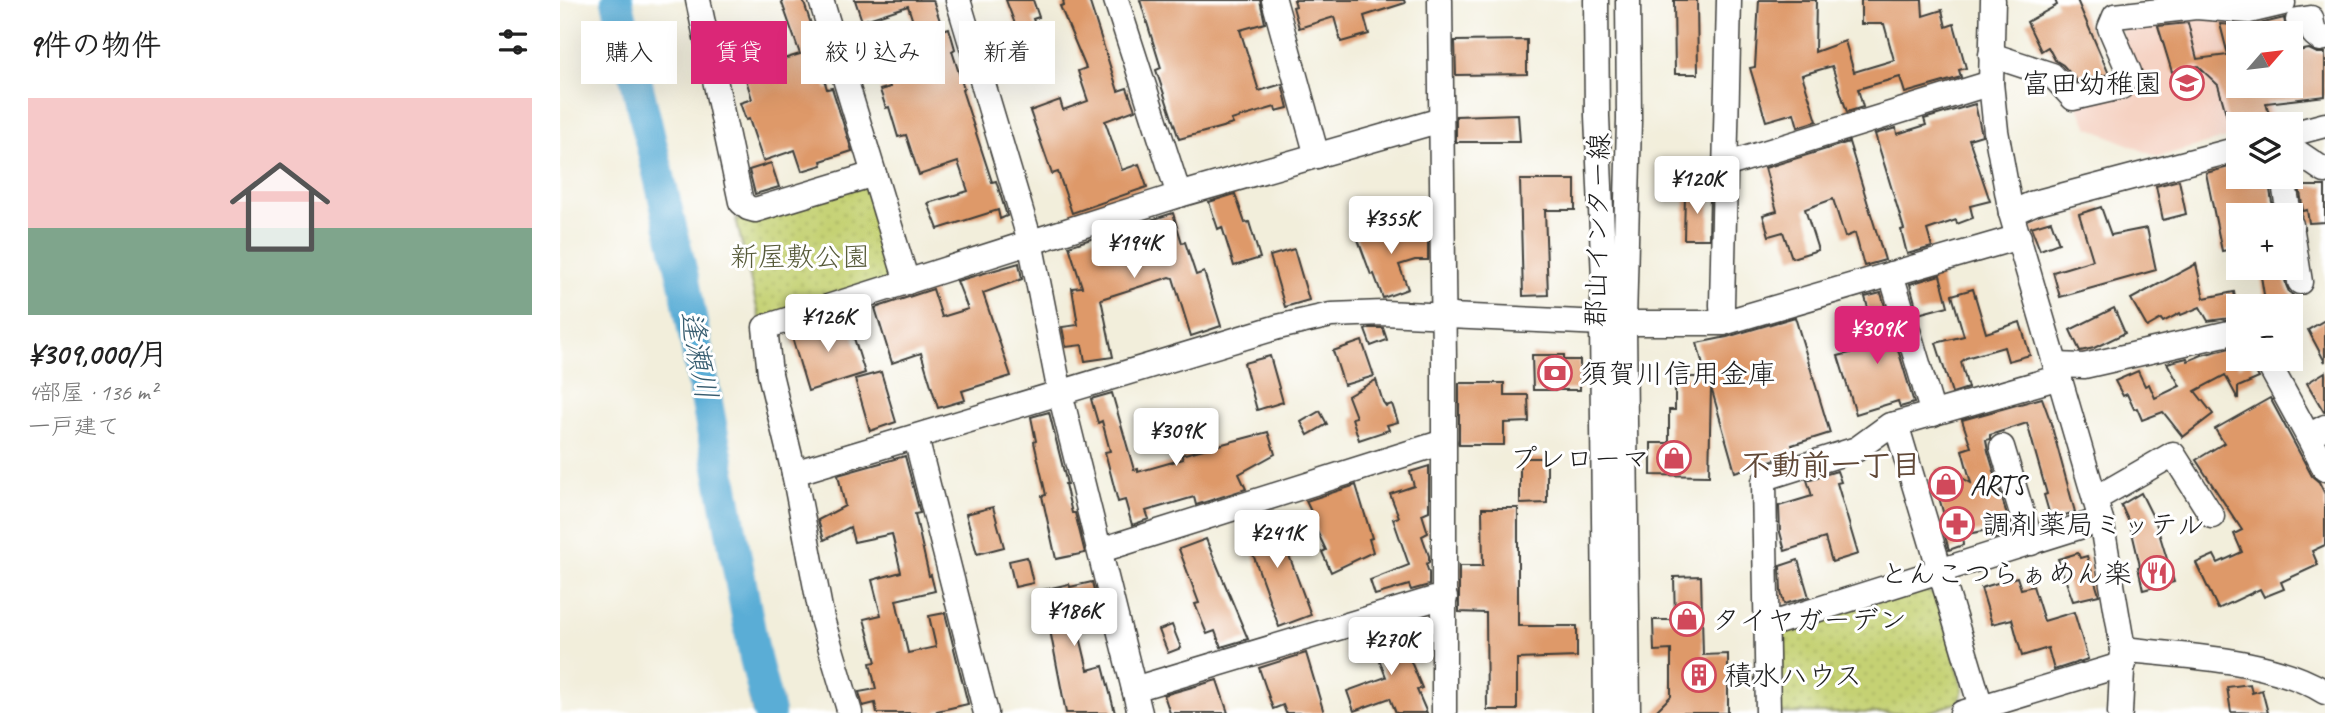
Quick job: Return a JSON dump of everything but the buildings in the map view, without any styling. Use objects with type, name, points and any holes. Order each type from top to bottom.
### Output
[{"type":"street","points":[[698,0],[741,202],[755,210],[874,174]]},
{"type":"street","points":[[821,0],[906,282]]},
{"type":"street","points":[[958,0],[1030,241],[1060,393],[1137,701],[1421,603],[1445,598]]},
{"type":"street","points":[[1116,0],[1179,195]]},
{"type":"street","points":[[1274,0],[1317,156]]},
{"type":"street","points":[[1440,0],[1444,713]]},
{"type":"street","points":[[1596,0],[1597,117],[1604,279],[1613,323],[1606,713]]},
{"type":"street","name":"郡山インター線","points":[[1628,0],[1629,120],[1613,323],[1628,713]]},
{"type":"street","points":[[1723,323],[1729,0]]},
{"type":"street","points":[[1993,0],[1991,83],[1996,131],[2011,214],[2098,509],[2123,657],[2120,713]]},
{"type":"street","points":[[1991,55],[2052,75],[2073,98],[2122,87],[2129,72],[2110,28],[2115,16],[2196,7],[2291,12],[2311,18],[2314,34],[2320,39],[2325,38]]},
{"type":"street","points":[[1725,165],[1991,83]]},
{"type":"street","points":[[850,713],[822,619],[794,473],[770,374],[765,327],[1179,195],[1441,120]]},
{"type":"street","points":[[2303,131],[2325,125]]},
{"type":"street","points":[[2011,214],[2034,204],[2226,152]]},
{"type":"street","points":[[2303,156],[2325,171]]},
{"type":"street","points":[[794,473],[1278,327],[1331,315],[1384,313],[1613,323],[1723,323],[2019,237]]},
{"type":"street","points":[[1891,274],[1933,414]]},
{"type":"street","points":[[1768,713],[1764,482],[1771,476],[1857,449],[1891,425],[1933,414],[2058,371],[2226,334]]},
{"type":"street","points":[[2274,371],[2317,432],[2325,469]]},
{"type":"street","points":[[1896,424],[1940,572],[1972,710],[2123,657],[2248,664],[2300,678],[2325,692]]},
{"type":"street","points":[[916,438],[981,712]]},
{"type":"street","points":[[1101,550],[1444,442]]},
{"type":"street","points":[[2002,447],[2031,543]]},
{"type":"street","points":[[1768,625],[2031,543],[2098,509],[2173,454],[2212,516]]},
{"type":"shaded area","name":"富田幼稚園","points":[[2246,15],[2248,21],[2226,21],[2226,98],[2268,98],[2272,112],[2226,112],[2226,138],[2157,157],[2088,127],[2077,105],[2133,89],[2120,22]]},
{"type":"green space","name":"新屋敷公園","points":[[871,181],[901,279],[761,325],[736,219]]},
{"type":"green space","points":[[1920,588],[1937,596],[1963,688],[1960,702],[1927,713],[1776,713],[1778,630]]},
{"type":"water","points":[[743,591],[784,713],[753,713],[748,691]]},
{"type":"waterway","name":"逢瀬川","points":[[617,0],[685,286],[755,658],[769,713]]},
{"type":"place","name":"富田幼稚園","points":[[2187,83]]},
{"type":"place","name":"須賀川信用金庫","points":[[1555,373]]},
{"type":"place","name":"プレローマ","points":[[1674,458]]},
{"type":"place","name":"ARTS","points":[[1946,484]]},
{"type":"place","name":"調剤薬局ミッテル","points":[[1957,524]]},
{"type":"place","name":"とんこつらぁめん楽","points":[[2157,573]]},
{"type":"place","name":"タイヤガーデン","points":[[1687,619]]},
{"type":"place","name":"積水ハウス","points":[[1699,675]]},
{"type":"district","name":"不動前一丁目","points":[[1831,465]]}]
